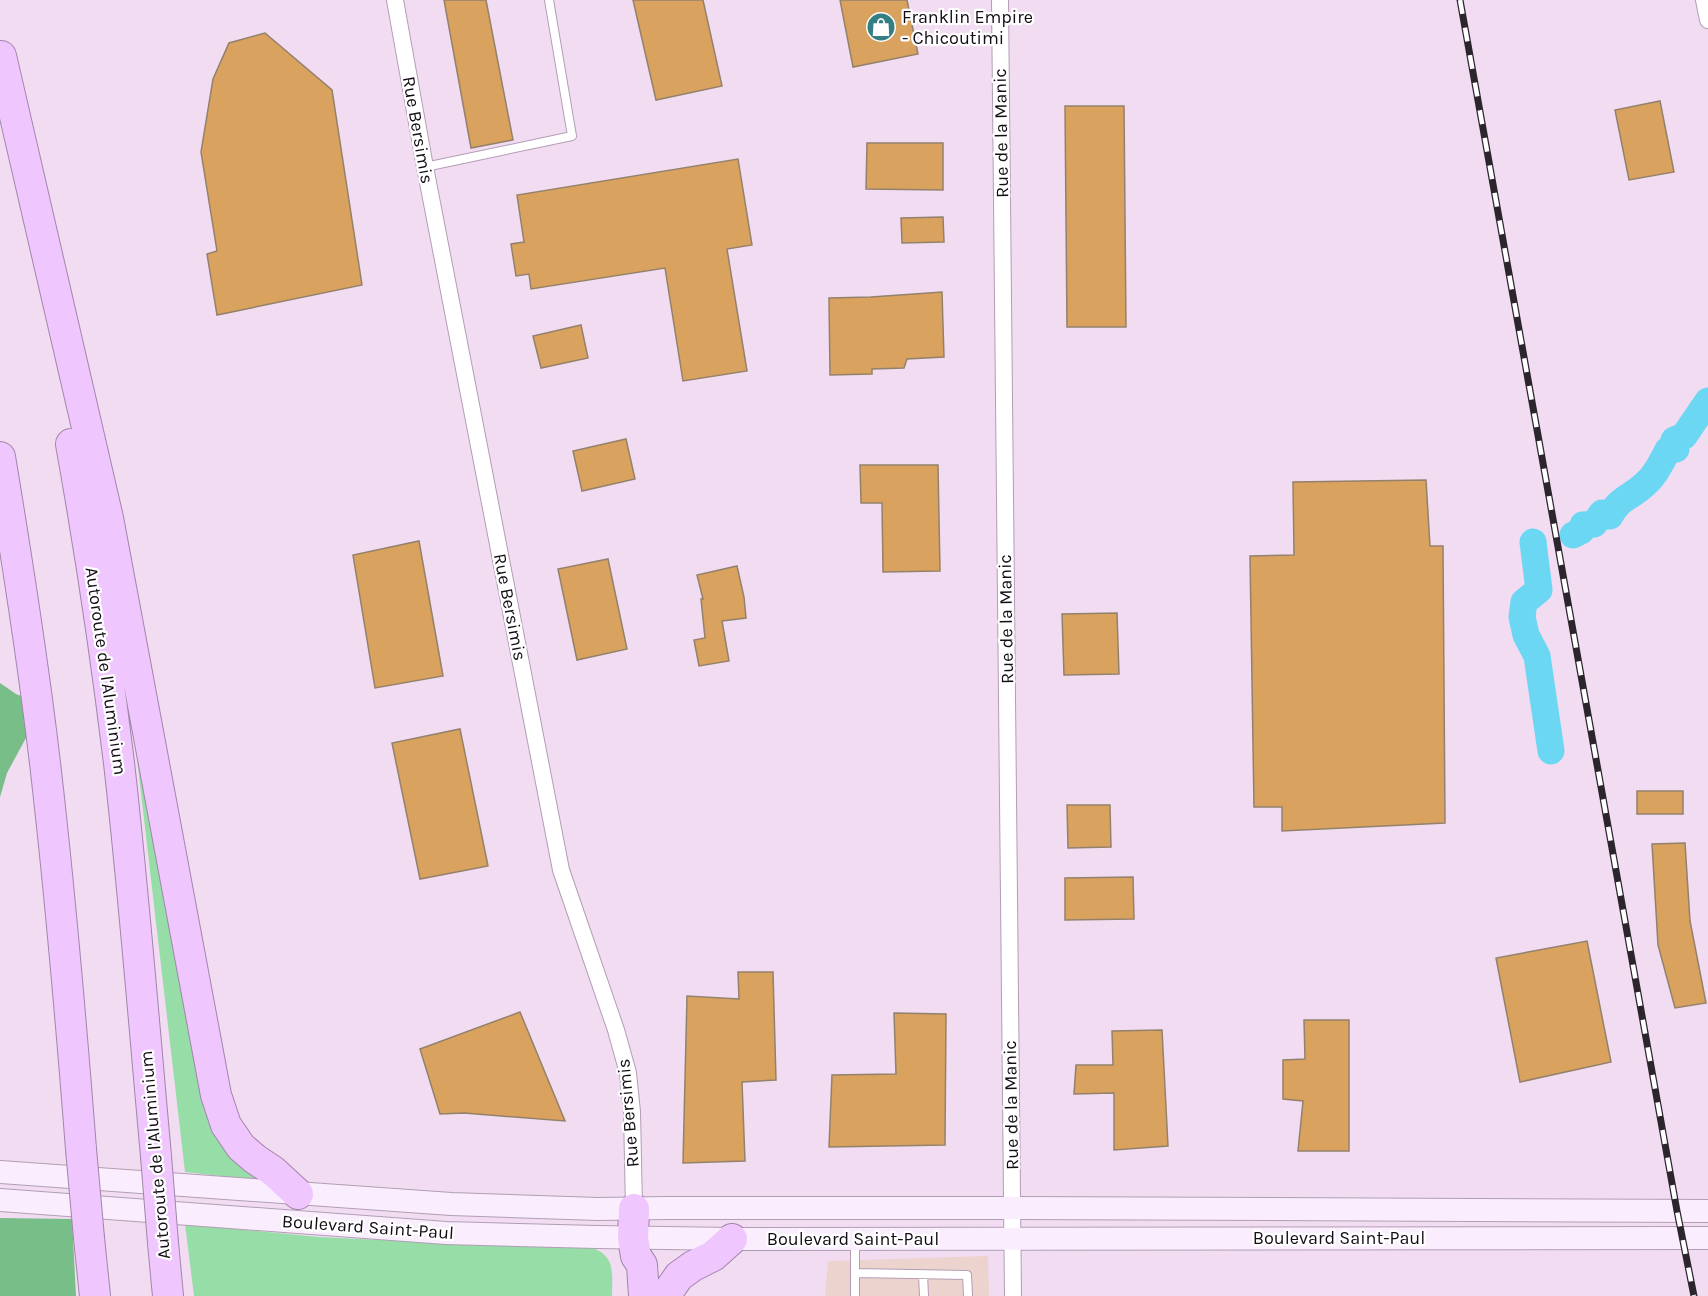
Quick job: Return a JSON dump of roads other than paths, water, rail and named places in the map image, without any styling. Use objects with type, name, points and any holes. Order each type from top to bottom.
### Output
[{"type":"highway","name":"Autoroute de l'Aluminium","points":[[0,54],[61,383],[101,629],[126,835],[168,1291]]},
{"type":"highway","points":[[0,54],[108,518],[216,1095],[226,1125],[241,1147],[255,1160],[273,1171],[298,1194]]},
{"type":"highway","points":[[0,457],[45,762],[95,1296]]},
{"type":"highway","points":[[626,1296],[626,1271],[634,1247],[634,1209]]},
{"type":"highway","points":[[665,1296],[679,1275],[713,1256],[732,1239]]},
{"type":"highway","points":[[634,1247],[642,1265],[644,1296]]},
{"type":"main road","name":"Boulevard Saint-Paul","points":[[0,1172],[472,1205],[598,1209],[1708,1211]]},
{"type":"main road","name":"Boulevard Saint-Paul","points":[[0,1200],[634,1247],[732,1239],[1708,1238]]},
{"type":"street","name":"Rue Bersimis","points":[[395,0],[561,870],[616,1030],[628,1073],[632,1112],[634,1209]]},
{"type":"street","name":"Rue de la Manic","points":[[1000,0],[1012,1296]]},
{"type":"street","points":[[1704,0],[1708,20]]},
{"type":"lane","points":[[425,166],[572,136],[549,0]]},
{"type":"lane","points":[[855,1238],[855,1296]]},
{"type":"lane","points":[[855,1273],[967,1275],[968,1296]]},
{"type":"lane","points":[[923,1274],[924,1296]]},
{"type":"waterway","points":[[1573,535],[1581,531],[1583,525],[1594,524],[1602,513],[1610,516],[1621,502],[1648,481],[1658,469],[1668,450],[1676,449],[1674,440],[1684,436],[1708,401]]},
{"type":"waterway","points":[[1533,542],[1539,590],[1524,602],[1522,617],[1526,635],[1537,656],[1551,751]]},
{"type":"railway","points":[[1460,0],[1694,1296]]},
{"type":"place","name":"Franklin Empire - Chicoutimi","points":[[881,27]]}]
